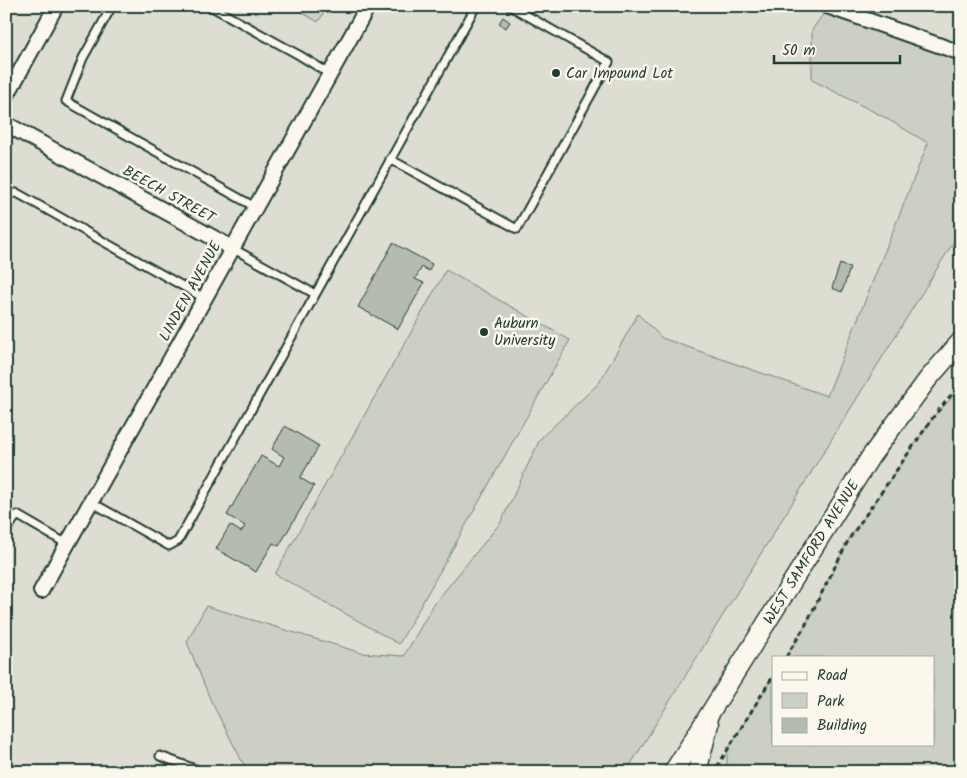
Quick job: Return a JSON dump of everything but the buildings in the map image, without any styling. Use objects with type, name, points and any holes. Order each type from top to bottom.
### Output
[{"type":"street","points":[[6,96],[56,6]]},
{"type":"street","name":"LINDEN AVENUE","points":[[41,591],[368,6]]},
{"type":"street","points":[[827,6],[961,53]]},
{"type":"street","name":"BEECH STREET","points":[[6,124],[232,248]]},
{"type":"street","name":"WEST SAMFORD AVENUE","points":[[673,772],[871,456],[928,379],[961,341]]},
{"type":"street","points":[[698,772],[712,709]]},
{"type":"lane","points":[[112,6],[83,58],[66,101],[255,207]]},
{"type":"lane","points":[[210,6],[330,74]]},
{"type":"lane","points":[[91,502],[169,546],[178,541],[476,6]]},
{"type":"lane","points":[[390,159],[517,229],[609,62],[510,6]]},
{"type":"lane","points":[[6,194],[17,193],[204,298]]},
{"type":"lane","name":"BEECH STREET","points":[[232,248],[315,294]]},
{"type":"lane","points":[[6,531],[17,515],[67,544]]},
{"type":"lane","points":[[160,756],[203,772]]},
{"type":"path","points":[[787,656],[805,626],[849,539],[934,416],[961,383]]},
{"type":"path","points":[[714,772],[772,678]]},
{"type":"shaded area","name":"Auburn University","points":[[6,6],[961,6],[961,772],[246,772],[245,767],[234,772],[6,772]]},
{"type":"green space","points":[[291,6],[322,6],[326,9],[318,22]]},
{"type":"green space","points":[[828,7],[961,54],[961,230],[626,772],[246,772],[210,699],[187,642],[206,606],[362,653],[404,656],[434,604],[501,522],[540,439],[599,383],[638,314],[662,338],[827,396],[928,143],[882,116],[812,80],[812,30]]},
{"type":"green space","points":[[446,270],[570,340],[399,644],[275,574]]},
{"type":"green space","points":[[961,388],[961,772],[727,772],[727,751],[772,678],[772,746],[934,746],[934,656],[787,656],[805,626],[849,539],[934,416]]},
{"type":"place","name":"Car Impound Lot","points":[[556,73]]},
{"type":"place","name":"Auburn University","points":[[484,332]]}]
